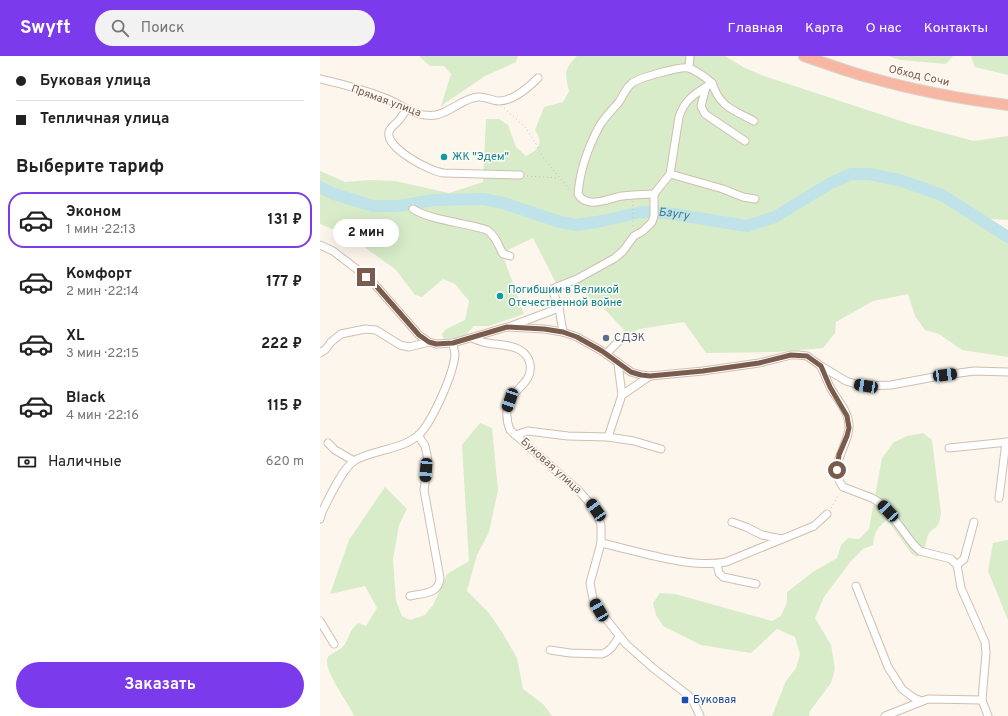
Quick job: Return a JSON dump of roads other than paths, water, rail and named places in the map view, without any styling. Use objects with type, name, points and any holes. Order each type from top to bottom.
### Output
[{"type":"highway","name":"Обход Сочи","points":[[804,56],[868,77],[961,98],[1008,104]]},
{"type":"street","points":[[689,68],[690,56]]},
{"type":"street","points":[[654,194],[632,195],[595,202],[582,199],[578,194],[580,176],[587,154],[601,125],[621,100],[631,83],[644,77],[677,68],[689,68],[704,76],[712,83],[716,94],[726,105],[754,121]]},
{"type":"street","name":"Прямая улица","points":[[320,79],[386,98],[406,110],[422,115],[436,115],[446,112],[474,97],[483,96],[498,101],[512,98],[538,78]]},
{"type":"street","points":[[563,332],[559,308],[552,289],[577,279],[615,258],[623,251],[634,236],[643,231],[652,222],[654,216],[654,194],[670,174],[679,117],[682,109],[692,96],[712,83]]},
{"type":"street","points":[[706,87],[701,106],[705,114],[745,141]]},
{"type":"street","points":[[406,110],[391,128],[389,135],[390,139],[395,147],[424,166],[444,173],[520,176]]},
{"type":"street","points":[[670,174],[723,188],[743,197],[755,199]]},
{"type":"street","points":[[413,209],[419,213],[429,216],[487,230],[493,234],[503,254],[510,256]]},
{"type":"street","points":[[320,245],[333,251],[366,277],[377,287],[419,335],[429,342]]},
{"type":"street","points":[[320,353],[341,334],[365,329],[376,330],[404,346],[413,347],[429,342],[442,344],[453,343],[507,327],[559,308]]},
{"type":"street","points":[[507,327],[544,329],[563,332],[577,337],[606,354],[631,372],[650,376],[703,371],[759,363],[791,355],[807,356],[846,381],[866,386],[891,385],[930,377],[974,371],[1008,372]]},
{"type":"street","name":"Буковая улица","points":[[472,338],[484,343],[514,347],[520,350],[529,360],[531,368],[527,381],[510,400],[507,410],[506,418],[510,430],[592,504],[599,516],[601,525],[601,543],[591,576],[590,591],[593,599],[599,610],[619,636],[653,668],[688,695],[693,700],[700,716]]},
{"type":"street","points":[[606,354],[622,338]]},
{"type":"street","points":[[320,519],[322,512],[345,471],[354,461],[407,442],[418,435],[431,417],[451,373],[455,353],[453,343]]},
{"type":"street","points":[[608,436],[622,394],[618,364]]},
{"type":"street","points":[[821,366],[830,387],[847,416],[848,421],[847,436],[839,455],[837,470],[840,483],[843,487],[872,498],[880,503],[913,544],[920,550],[951,559],[957,565],[962,588],[985,642],[986,653],[982,700],[988,716]]},
{"type":"street","points":[[622,394],[650,376]]},
{"type":"street","points":[[515,435],[528,431],[568,436],[608,436],[634,441],[661,449]]},
{"type":"street","points":[[410,596],[432,591],[440,584],[424,490],[428,455],[425,446],[418,435]]},
{"type":"street","points":[[949,448],[1007,442],[999,498]]},
{"type":"street","points":[[328,443],[335,450],[354,461]]},
{"type":"street","points":[[601,543],[698,564],[717,564],[726,562],[814,526],[827,514]]},
{"type":"street","points":[[732,522],[762,535],[781,539]]},
{"type":"street","points":[[957,565],[964,559],[974,522]]},
{"type":"street","points":[[717,564],[719,572],[723,577],[756,584]]},
{"type":"street","points":[[856,586],[888,667],[902,689],[914,698],[921,701]]},
{"type":"street","points":[[320,621],[334,644]]},
{"type":"street","points":[[550,650],[570,653],[602,654],[612,648],[619,636]]},
{"type":"street","points":[[885,716],[921,701],[936,698],[982,700]]},
{"type":"waterway","name":"Бзугу","points":[[320,187],[334,194],[373,206],[399,206],[434,200],[483,199],[503,203],[560,222],[576,225],[642,212],[667,213],[747,226],[775,217],[829,184],[851,174],[869,174],[899,180],[942,195],[1008,237]]},
{"type":"place","name":"ЖК \"Эдем\"","points":[[444,157]]},
{"type":"place","name":"Погибшим в Великой Отечественной войне","points":[[500,296]]},
{"type":"place","name":"СДЭК","points":[[606,338]]},
{"type":"place","name":"Буковая","points":[[685,700]]}]
